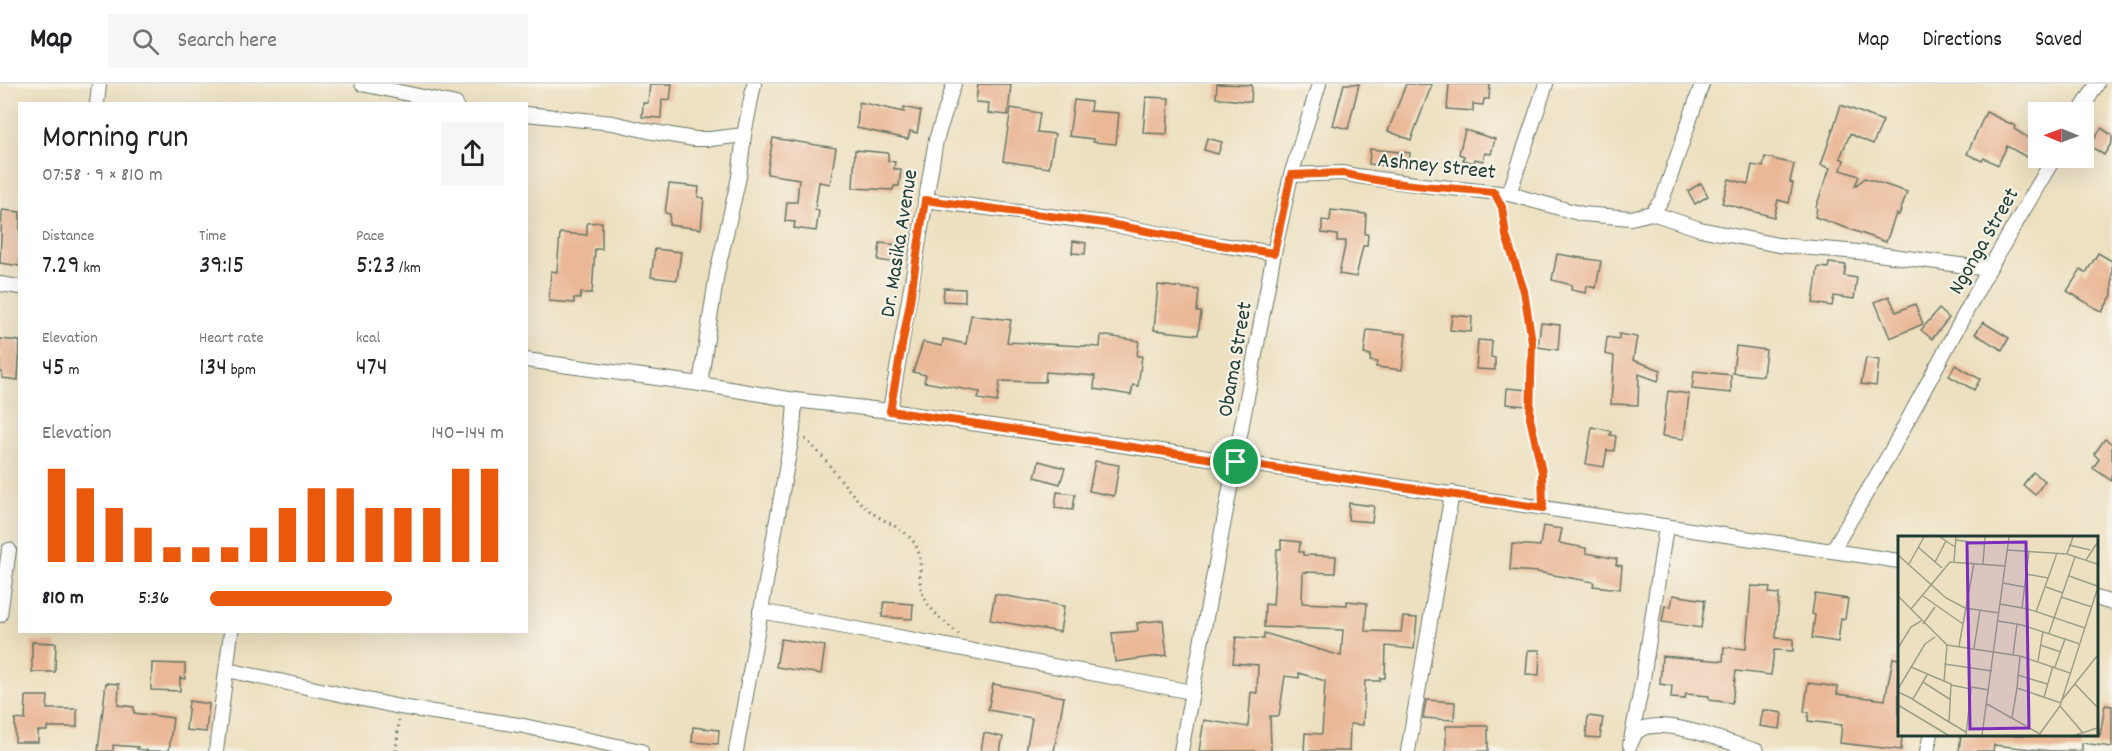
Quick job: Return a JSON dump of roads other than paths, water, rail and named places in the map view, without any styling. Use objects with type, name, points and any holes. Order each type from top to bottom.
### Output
[{"type":"street","points":[[97,102],[99,84]]},
{"type":"street","points":[[362,84],[447,102]]},
{"type":"street","points":[[700,384],[717,273],[739,177],[754,84]]},
{"type":"street","name":"Dr. Masika Avenue","points":[[890,411],[936,140],[954,84]]},
{"type":"street","name":"Obama Street","points":[[1181,751],[1274,253],[1291,175],[1319,84]]},
{"type":"street","points":[[1509,194],[1546,84]]},
{"type":"street","points":[[1702,84],[1663,198],[1652,213],[1700,229],[1778,245],[1870,253],[1989,269]]},
{"type":"street","points":[[2086,102],[2097,84]]},
{"type":"street","points":[[528,114],[612,123],[648,132],[694,139],[744,135]]},
{"type":"street","name":"Ngonga Street","points":[[1832,551],[1890,453],[1989,269],[2048,168]]},
{"type":"street","name":"Ashney Street","points":[[1291,175],[1343,173],[1422,185],[1509,194],[1582,214],[1632,218],[1652,213]]},
{"type":"street","points":[[925,200],[1104,223],[1274,253]]},
{"type":"street","points":[[0,284],[18,287]]},
{"type":"street","points":[[528,360],[700,384],[795,400],[890,411],[1898,561]]},
{"type":"street","points":[[736,751],[793,430],[795,400]]},
{"type":"street","points":[[1408,751],[1452,494]]},
{"type":"street","points":[[1629,748],[1643,679],[1666,527]]},
{"type":"street","points":[[0,615],[10,550]]},
{"type":"street","points":[[2097,598],[2112,603]]},
{"type":"street","points":[[760,611],[1191,692]]},
{"type":"street","points":[[216,751],[231,633]]},
{"type":"street","points":[[226,670],[400,706],[519,725],[641,751]]},
{"type":"street","points":[[1629,748],[1636,732],[1649,726],[1676,727],[1757,751]]},
{"type":"street","points":[[1927,751],[1931,736]]}]
